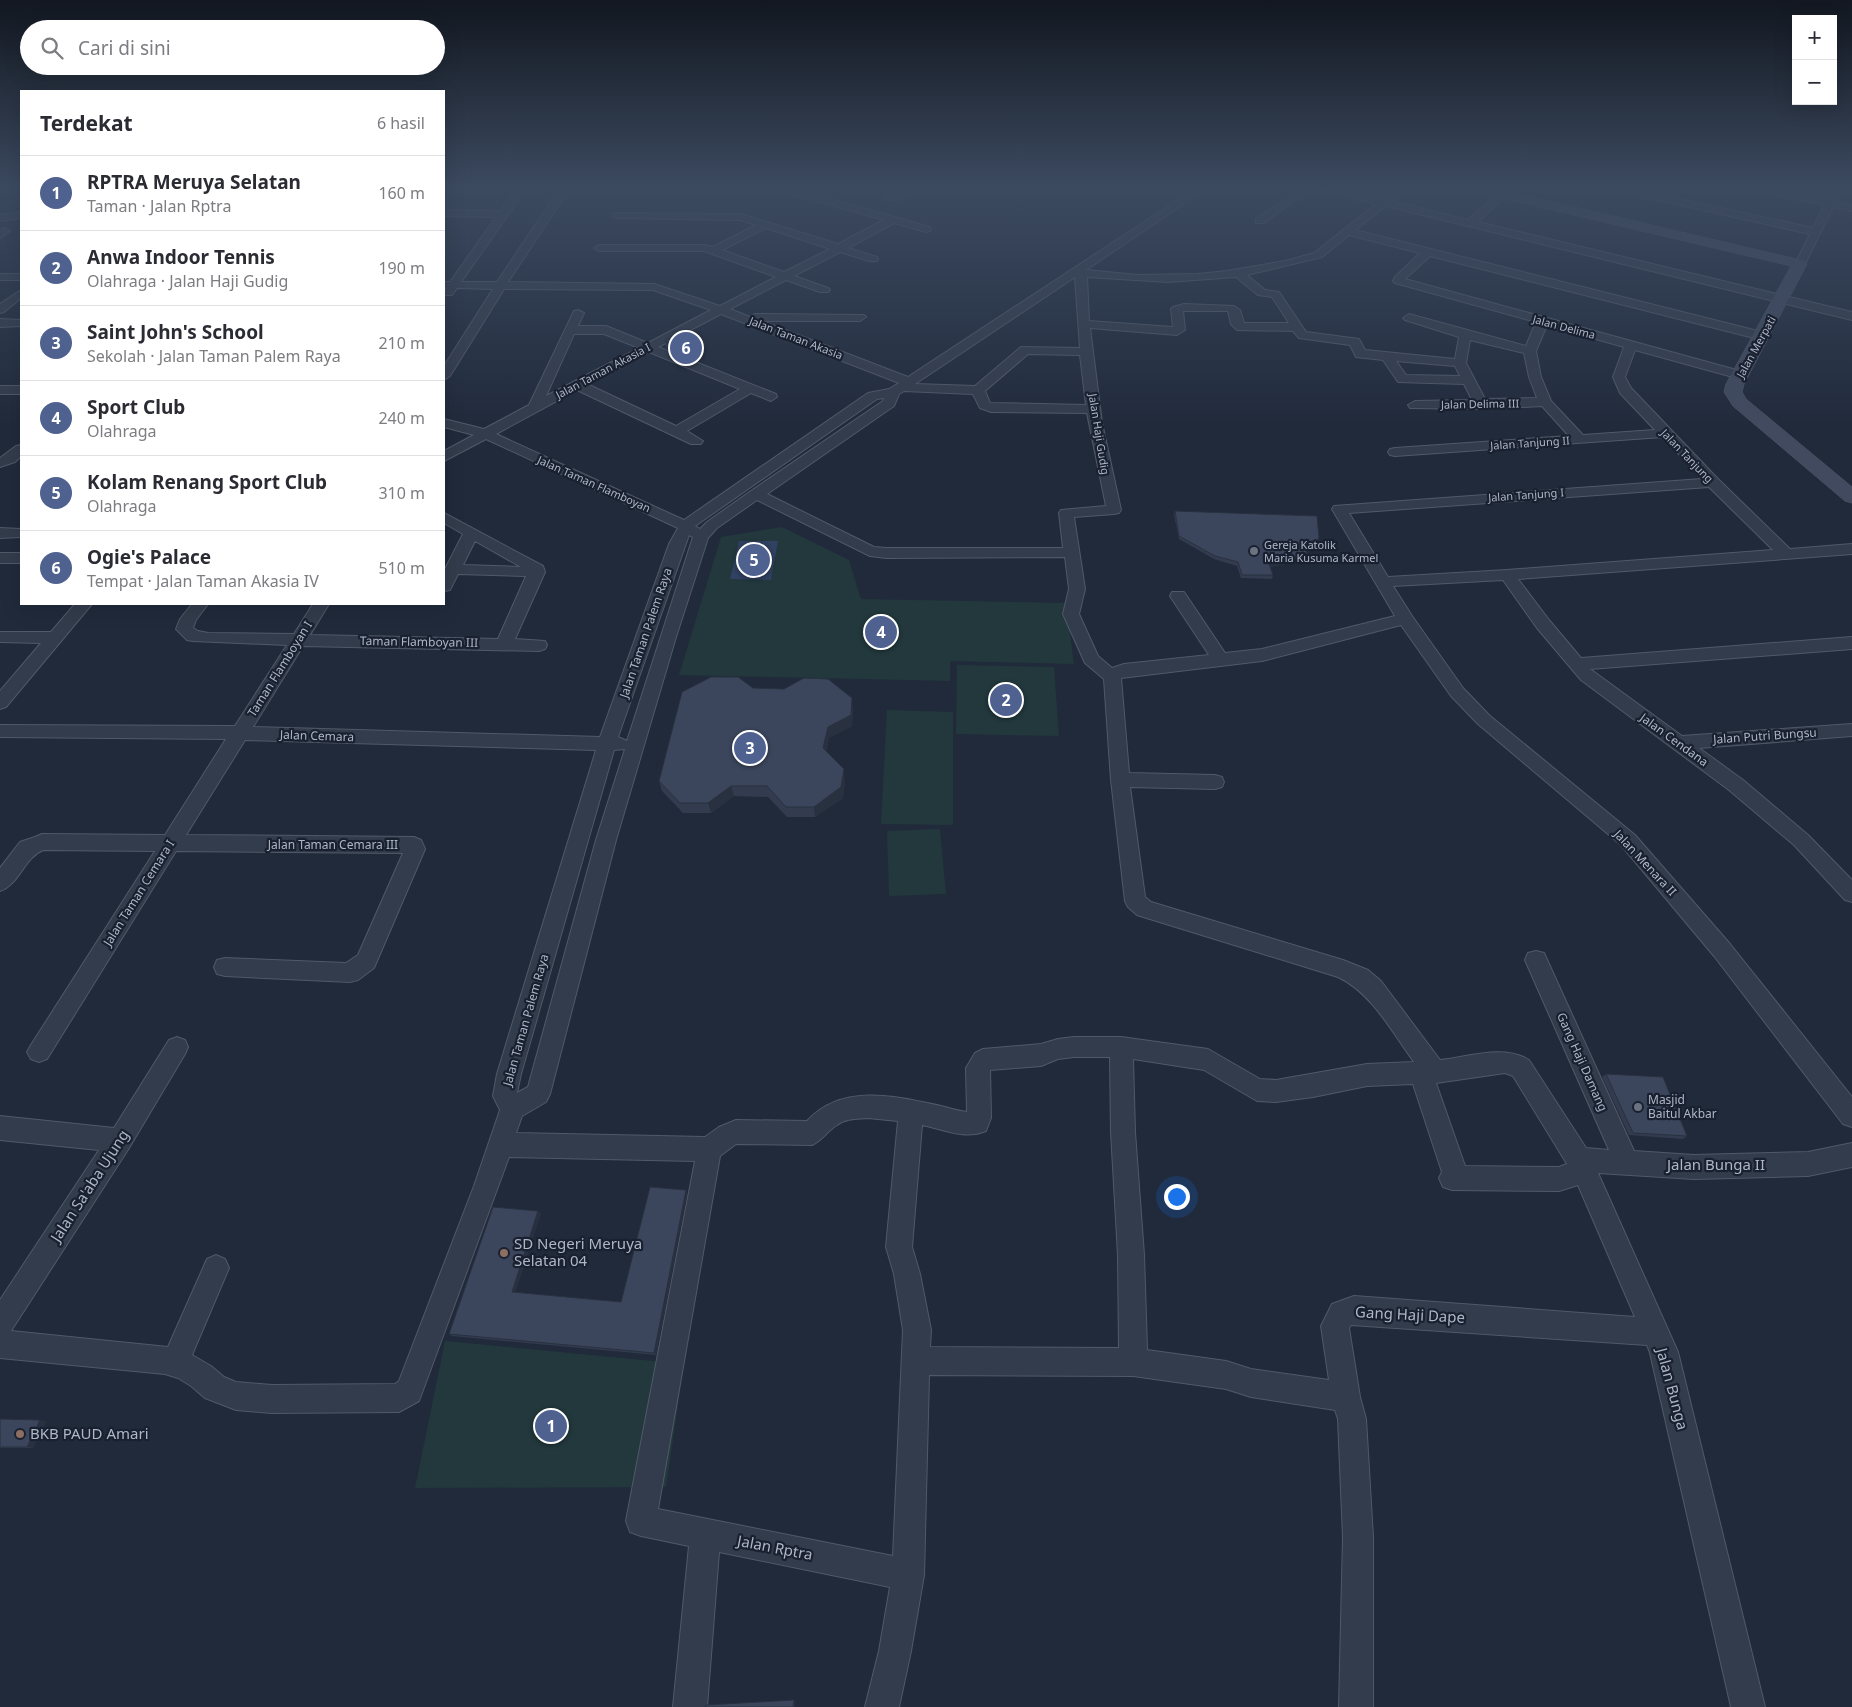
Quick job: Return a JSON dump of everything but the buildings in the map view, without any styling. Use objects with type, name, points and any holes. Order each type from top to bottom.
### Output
[{"type":"street","points":[[448,285],[461,268]]},
{"type":"street","points":[[445,374],[512,268]]},
{"type":"street","points":[[765,268],[824,290]]},
{"type":"street","name":"Jalan Taman Akasia I","points":[[485,434],[801,268]]},
{"type":"street","name":"Jalan Taman Palem Raya","points":[[820,441],[756,494],[712,525],[701,537],[634,745],[606,840],[538,1094],[512,1109],[505,1096],[509,1074],[607,744],[686,526],[700,514],[820,441],[889,403],[901,387],[1088,268]]},
{"type":"street","points":[[1080,273],[1171,288],[1265,268]]},
{"type":"street","name":"Jalan Delima","points":[[1411,268],[1399,281],[1542,322],[1740,375]]},
{"type":"street","points":[[1489,268],[1762,336]]},
{"type":"street","points":[[1657,268],[1852,316]]},
{"type":"street","name":"Jalan Merpati","points":[[1798,268],[1740,375],[1733,392],[1739,402],[1852,498]]},
{"type":"street","name":"Jalan Haji Gudig","points":[[1073,552],[1066,513],[1114,510],[1101,459],[1086,352],[1080,273]]},
{"type":"street","points":[[1239,274],[1262,293],[1275,294],[1303,335],[1354,342],[1360,354],[1460,363]]},
{"type":"street","points":[[0,276],[20,276]]},
{"type":"street","name":"Jalan Taman Akasia","points":[[448,285],[654,287],[743,318],[901,387],[978,390]]},
{"type":"street","points":[[1083,324],[1177,332],[1179,330],[1177,309],[1171,288]]},
{"type":"street","points":[[0,310],[20,295]]},
{"type":"street","points":[[1177,309],[1184,307],[1230,308],[1234,310],[1237,324],[1241,327],[1297,327]]},
{"type":"street","points":[[534,407],[578,313]]},
{"type":"street","points":[[743,318],[860,317]]},
{"type":"street","points":[[1410,318],[1466,335],[1530,351]]},
{"type":"street","points":[[1542,322],[1530,351],[1535,377],[1545,402],[1579,439]]},
{"type":"street","points":[[0,323],[20,323]]},
{"type":"street","points":[[570,330],[606,330],[771,398]]},
{"type":"street","points":[[1466,335],[1460,363],[1481,405]]},
{"type":"street","name":"Jalan Tanjung","points":[[1631,345],[1619,377],[1620,382],[1665,433],[1786,554]]},
{"type":"street","points":[[1086,352],[1026,350],[1021,352],[978,390],[984,406],[991,408],[1094,409]]},
{"type":"street","points":[[1387,357],[1402,379],[1467,380]]},
{"type":"street","points":[[578,385],[696,441]]},
{"type":"street","points":[[676,432],[749,389]]},
{"type":"street","points":[[0,390],[20,390]]},
{"type":"street","name":"Jalan Delima III","points":[[1415,405],[1481,405],[1545,402]]},
{"type":"street","name":"Jalan Taman Flamboyan","points":[[445,423],[485,434],[686,526],[701,537]]},
{"type":"street","name":"Jalan Tanjung II","points":[[1395,452],[1665,433]]},
{"type":"street","points":[[445,456],[485,434]]},
{"type":"street","points":[[0,464],[10,459],[20,450]]},
{"type":"street","name":"Jalan Tanjung I","points":[[1339,508],[1713,482]]},
{"type":"street","points":[[756,494],[870,551],[886,553],[1073,552],[1077,589],[1070,614],[1091,659],[1112,677],[1120,780],[1135,901],[1138,906],[1343,969],[1360,977],[1373,988],[1428,1072]]},
{"type":"street","name":"Jalan Menara II","points":[[1339,508],[1405,620],[1457,692],[1484,720],[1628,840],[1722,950],[1852,1116]]},
{"type":"street","points":[[445,518],[472,534],[536,567],[537,572],[504,644]]},
{"type":"street","points":[[0,533],[20,533]]},
{"type":"street","points":[[445,584],[472,534]]},
{"type":"street","points":[[1383,582],[1507,575],[1852,549]]},
{"type":"street","points":[[453,569],[537,572]]},
{"type":"street","name":"Jalan Cendana","points":[[1507,575],[1543,624],[1576,664],[1600,687],[1736,785],[1800,840],[1852,894]]},
{"type":"street","points":[[1178,596],[1221,660]]},
{"type":"street","points":[[0,703],[53,638],[83,605]]},
{"type":"street","name":"Taman Flamboyan III","points":[[199,605],[188,619],[184,629],[193,636],[208,638],[539,645]]},
{"type":"street","name":"Taman Flamboyan I","points":[[239,733],[320,605]]},
{"type":"street","points":[[1112,677],[1115,673],[1124,670],[1262,655],[1405,620]]},
{"type":"street","points":[[0,637],[53,638]]},
{"type":"street","points":[[1576,664],[1852,643]]},
{"type":"street","name":"Jalan Putri Bungsu","points":[[1679,743],[1852,730]]},
{"type":"street","name":"Jalan Cemara","points":[[0,731],[239,733],[634,745]]},
{"type":"street","name":"Jalan Taman Cemara I","points":[[39,1052],[239,733]]},
{"type":"street","points":[[1120,780],[1215,782]]},
{"type":"street","name":"Jalan Taman Cemara III","points":[[0,883],[27,848],[42,842],[169,845],[414,846],[415,849],[366,961],[360,967],[350,973],[225,967]]},
{"type":"street","name":"Gang Haji Damang","points":[[1536,960],[1627,1163]]},
{"type":"street","name":"Jalan Sa'aba Ujung","points":[[0,1324],[120,1140],[177,1047]]},
{"type":"street","points":[[500,1145],[709,1149],[728,1134],[736,1132],[812,1133],[829,1116],[847,1109],[862,1107],[912,1112],[950,1120],[967,1126],[977,1123],[980,1108],[978,1068],[983,1060],[1040,1055],[1058,1049],[1074,1047],[1120,1047],[1208,1060],[1257,1090],[1276,1091],[1313,1086],[1367,1075],[1428,1072]]},
{"type":"street","points":[[1120,1047],[1131,1255],[1133,1362]]},
{"type":"street","name":"Jalan Bunga","points":[[1428,1072],[1505,1062],[1521,1068],[1581,1166],[1664,1352],[1748,1707]]},
{"type":"street","name":"Jalan Bunga II","points":[[1428,1072],[1452,1173],[1559,1179],[1581,1166],[1627,1163],[1694,1167],[1808,1164],[1852,1155]]},
{"type":"street","points":[[0,1344],[164,1360],[184,1366],[201,1376],[215,1388],[236,1396],[272,1399],[399,1398],[409,1391],[487,1186],[512,1109]]},
{"type":"street","points":[[882,1707],[895,1651],[908,1575],[917,1330],[907,1274],[899,1247],[912,1112]]},
{"type":"street","points":[[0,1128],[120,1140]]},
{"type":"street","name":"Jalan Rptra","points":[[709,1149],[641,1521],[908,1575]]},
{"type":"street","points":[[175,1364],[216,1268]]},
{"type":"street","name":"Gang Haji Dape","points":[[1356,1707],[1358,1536],[1352,1419],[1346,1397],[1335,1326],[1342,1314],[1354,1310],[1655,1332]]},
{"type":"street","points":[[916,1361],[1133,1362],[1226,1375],[1251,1383],[1346,1397]]},
{"type":"street","points":[[690,1707],[705,1534]]},
{"type":"green space","points":[[782,527],[849,560],[861,599],[1066,603],[1074,664],[950,661],[950,681],[679,675],[721,537]]},
{"type":"green space","points":[[957,665],[1054,667],[1059,736],[956,734]]},
{"type":"green space","points":[[887,710],[953,712],[953,825],[881,824]]},
{"type":"green space","points":[[940,829],[946,894],[889,896],[887,831]]},
{"type":"green space","points":[[445,1341],[684,1364],[666,1487],[415,1488]]},
{"type":"water","points":[[739,541],[778,541],[771,580],[730,579]]},
{"type":"place","name":"Ogie's Palace","points":[[686,348]]},
{"type":"place","name":"Gereja Katolik Maria Kusuma Karmel","points":[[1254,551]]},
{"type":"place","name":"Kolam Renang Sport Club","points":[[754,560]]},
{"type":"place","name":"Sport Club","points":[[881,632]]},
{"type":"place","name":"Anwa Indoor Tennis","points":[[1006,700]]},
{"type":"place","name":"Saint John's School","points":[[750,748]]},
{"type":"place","name":"Masjid Baitul Akbar","points":[[1638,1107]]},
{"type":"place","name":"SD Negeri Meruya Selatan 04","points":[[504,1253]]},
{"type":"place","name":"RPTRA Meruya Selatan","points":[[551,1426]]},
{"type":"place","name":"BKB PAUD Amari","points":[[20,1434]]}]
